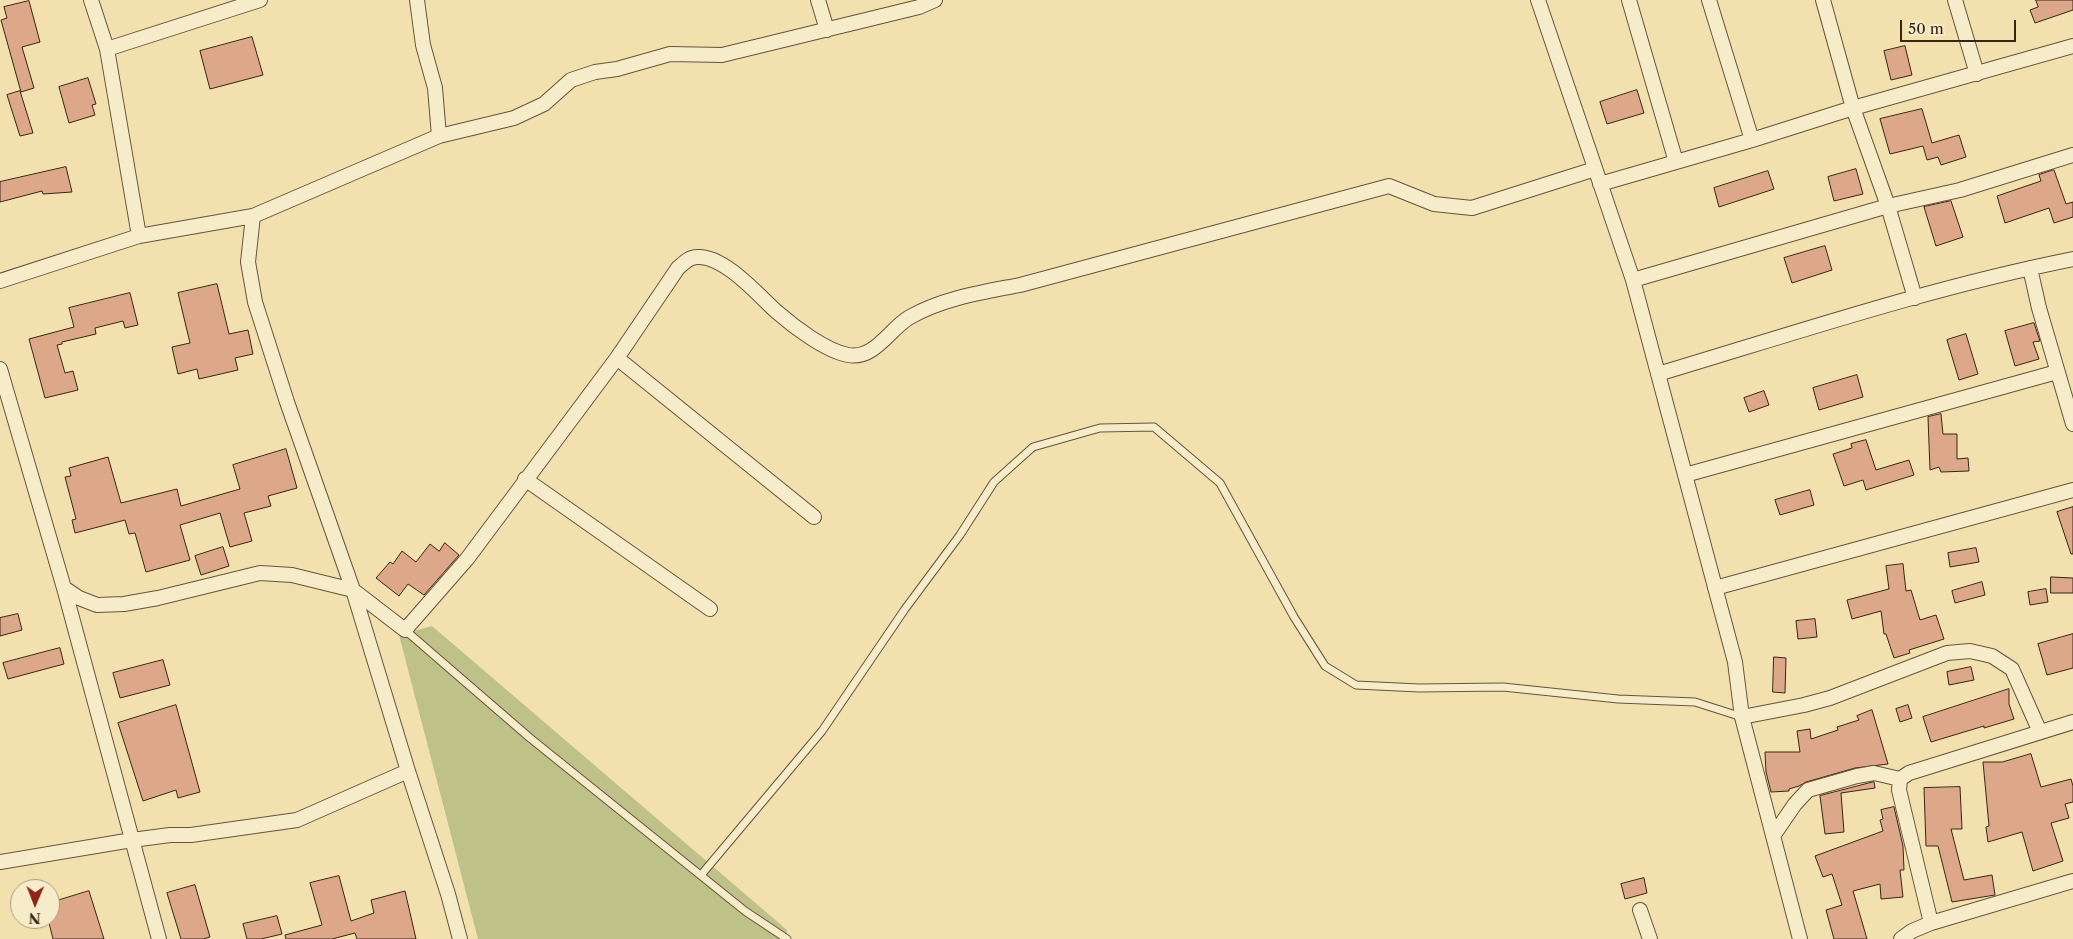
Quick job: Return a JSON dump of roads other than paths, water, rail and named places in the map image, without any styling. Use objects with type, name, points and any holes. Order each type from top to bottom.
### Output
[{"type":"street","points":[[91,0],[107,49],[139,236]]},
{"type":"street","points":[[107,49],[243,3],[260,0]]},
{"type":"street","points":[[417,0],[423,45],[435,88],[439,136]]},
{"type":"street","points":[[818,0],[827,30]]},
{"type":"street","points":[[0,281],[139,236],[254,216],[439,136],[514,118],[544,104],[571,80],[595,72],[617,69],[670,54],[722,55],[919,7],[935,0]]},
{"type":"street","points":[[1538,0],[1632,280],[1735,662],[1742,717],[1800,939]]},
{"type":"street","points":[[1628,0],[1676,162]]},
{"type":"street","points":[[1709,0],[1752,140]]},
{"type":"street","points":[[1824,0],[1852,108],[1888,206],[1915,298]]},
{"type":"street","points":[[1955,0],[1977,74]]},
{"type":"street","points":[[1600,184],[1752,140],[1852,108],[2073,46]]},
{"type":"street","points":[[1632,280],[1888,206],[1960,190],[2073,155]]},
{"type":"street","points":[[64,588],[79,598],[97,605],[124,604],[260,574],[292,575],[353,590],[405,630],[467,558],[617,358],[678,268],[688,259],[698,256],[710,259],[728,268],[779,314],[821,344],[847,355],[859,356],[870,351],[910,317],[940,305],[1389,186],[1434,204],[1472,208],[1595,169]]},
{"type":"street","points":[[254,216],[248,262],[255,302],[287,402],[353,590],[448,894],[460,939]]},
{"type":"street","points":[[1658,374],[1915,298],[2030,268],[2073,259]]},
{"type":"street","points":[[2030,268],[2039,308],[2073,424]]},
{"type":"street","points":[[617,358],[814,517]]},
{"type":"street","points":[[0,369],[64,588],[159,939]]},
{"type":"street","points":[[1685,475],[2057,372]]},
{"type":"street","points":[[525,479],[710,609]]},
{"type":"street","points":[[1715,588],[2073,490]]},
{"type":"street","points":[[1742,717],[1830,698],[1947,653],[1970,650],[1992,656],[2012,669],[2040,732]]},
{"type":"street","points":[[1773,836],[1795,804],[1808,790],[1874,773],[1900,779],[1909,773],[2073,722]]},
{"type":"street","points":[[0,862],[132,840],[200,834],[297,820],[408,771]]},
{"type":"street","points":[[1900,779],[1899,790],[1930,923]]},
{"type":"street","points":[[1901,939],[1912,931],[1930,923],[2073,881]]},
{"type":"street","points":[[1640,910],[1650,939]]},
{"type":"lane","points":[[701,875],[822,731],[904,609],[960,535],[994,482],[1033,447],[1100,428],[1154,427],[1220,484],[1294,617],[1325,666],[1356,685],[1419,688],[1503,687],[1618,699],[1695,702],[1742,717]]},
{"type":"lane","points":[[405,630],[530,738],[745,911],[787,939]]}]
